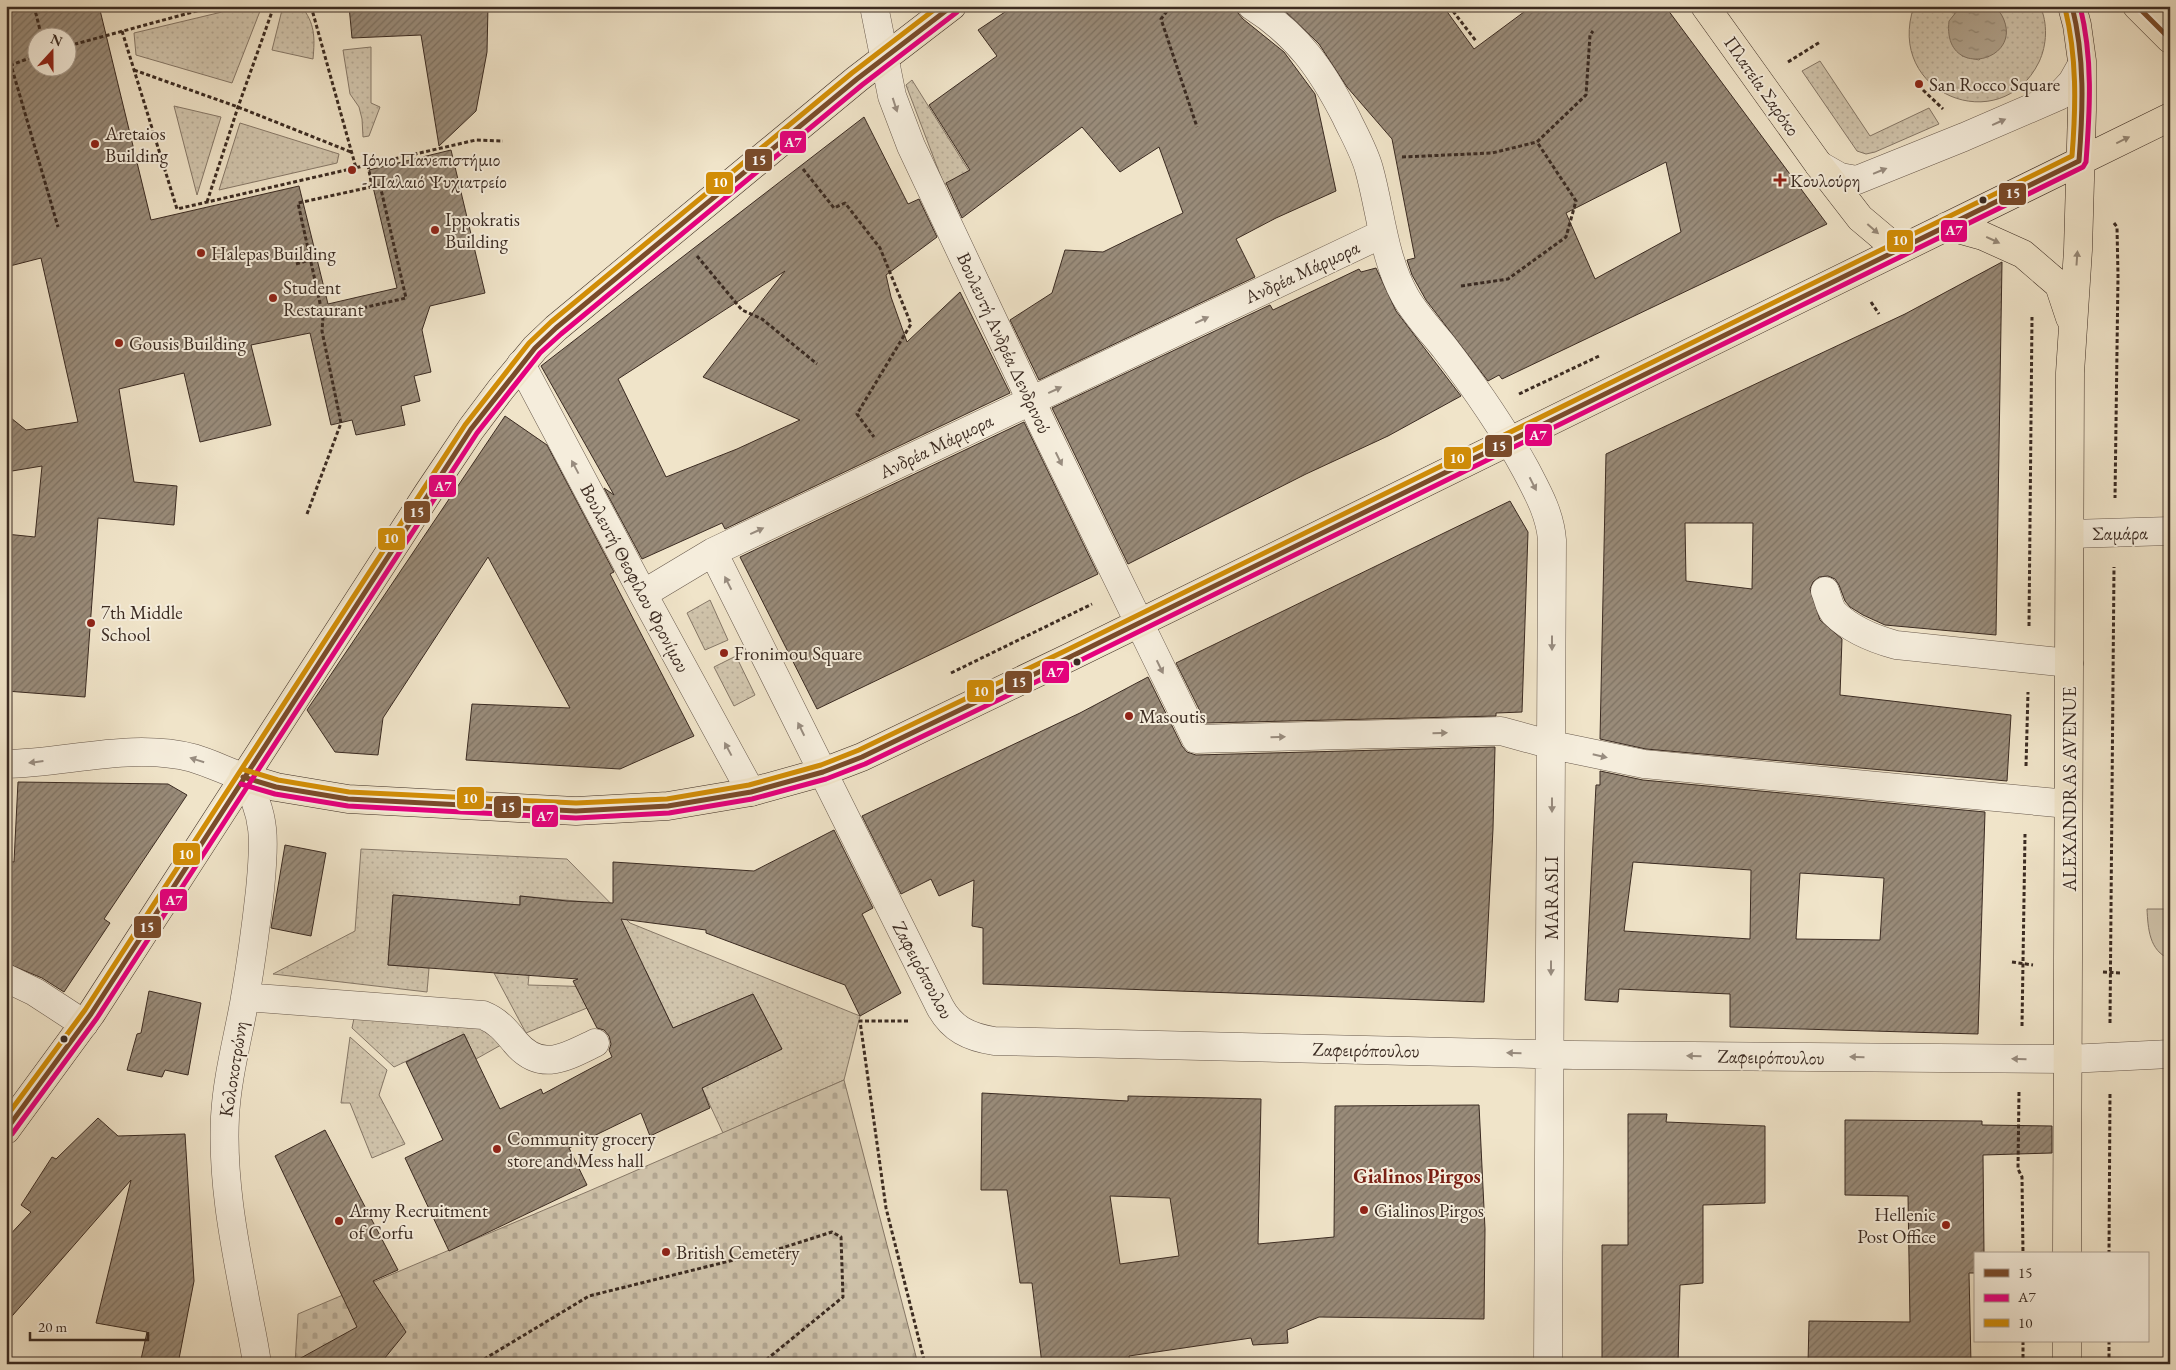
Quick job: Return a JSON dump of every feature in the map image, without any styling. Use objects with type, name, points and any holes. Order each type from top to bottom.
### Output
[{"type":"main road","points":[[9,1120],[84,1024],[471,429],[521,364],[535,348],[574,312],[781,141],[952,6]]},
{"type":"main road","name":"Πλατεία Σαρόκο","points":[[1705,6],[1818,166]]},
{"type":"main road","points":[[2072,6],[2078,34],[2081,66],[2082,117],[2079,161]]},
{"type":"main road","points":[[2137,6],[2170,39]]},
{"type":"main road","points":[[243,777],[284,789],[348,799],[538,810],[621,810],[751,792],[823,772],[862,757],[1138,624],[2170,117]]},
{"type":"main road","name":"ALEXANDRAS AVENUE","points":[[2067,1252],[2072,324],[2078,250],[2079,161]]},
{"type":"main road","points":[[1818,166],[1860,218],[1898,250]]},
{"type":"main road","name":"ALEXANDRAS AVENUE","points":[[1947,226],[1984,236],[2023,254],[2059,285],[2072,324]]},
{"type":"main road","points":[[2067,1342],[2067,1364]]},
{"type":"street","name":"Βουλευτή Ανδρέα Δενδρινού","points":[[874,6],[894,101],[911,146],[1138,624],[1196,739],[1501,732],[1552,745]]},
{"type":"street","name":"MARASLI","points":[[1252,6],[1289,33],[1319,70],[1349,123],[1369,169],[1392,272],[1406,298],[1469,380],[1510,441],[1541,499],[1551,529],[1552,745],[1548,1364]]},
{"type":"street","points":[[1818,166],[1840,177],[1857,180],[1955,141],[2059,96],[2072,82],[2081,66]]},
{"type":"street","name":"Ανδρέα Μάρμορα","points":[[643,594],[713,552],[1382,234]]},
{"type":"street","name":"Βουλευτή Θεοφίλου Φρονίμου","points":[[521,364],[751,792]]},
{"type":"street","name":"Σαμάρα","points":[[2070,534],[2170,531]]},
{"type":"street","points":[[713,552],[823,772]]},
{"type":"street","points":[[1826,591],[1834,612],[1862,632],[1878,640],[1896,645],[2070,663]]},
{"type":"street","points":[[1552,745],[1644,764],[2068,804]]},
{"type":"street","points":[[6,764],[94,755],[155,754],[191,758],[243,777]]},
{"type":"street","name":"Ζαφειρόπουλου","points":[[823,772],[949,1022],[968,1035],[994,1041],[1550,1054],[2068,1059],[2170,1054]]},
{"type":"street","name":"Κολοκοτρώνη","points":[[243,777],[255,801],[264,834],[258,905],[225,1117],[225,1158],[229,1202],[257,1364]]},
{"type":"street","points":[[6,978],[35,992],[84,1024]]},
{"type":"street","points":[[245,997],[483,1016],[498,1023],[526,1053],[536,1059],[547,1061],[558,1060],[594,1043]]},
{"type":"path","points":[[34,6],[40,28]]},
{"type":"path","points":[[78,43],[214,6]]},
{"type":"path","points":[[207,202],[274,6]]},
{"type":"path","points":[[311,6],[356,168]]},
{"type":"path","points":[[1171,6],[1161,19],[1197,127]]},
{"type":"path","points":[[1449,6],[1476,41]]},
{"type":"path","points":[[122,31],[177,209],[476,140],[503,141]]},
{"type":"path","points":[[1369,169],[1396,157],[1492,153],[1537,142],[1586,95],[1590,35],[1593,32]]},
{"type":"path","points":[[1785,63],[1820,42]]},
{"type":"path","points":[[28,59],[11,65],[58,227]]},
{"type":"path","points":[[134,70],[238,107],[351,152]]},
{"type":"path","points":[[781,141],[834,208],[844,204],[880,248],[912,324],[857,414],[895,466]]},
{"type":"path","points":[[1461,286],[1508,279],[1566,237],[1576,201],[1537,142]]},
{"type":"path","points":[[368,165],[372,186]]},
{"type":"path","points":[[307,514],[342,423],[322,331],[323,317],[298,203],[380,185],[406,298],[323,317]]},
{"type":"path","points":[[2109,1252],[2118,276],[2117,227],[2110,218]]},
{"type":"path","points":[[674,229],[742,310],[762,319],[817,364]]},
{"type":"path","points":[[296,264],[310,260]]},
{"type":"path","points":[[1868,297],[1879,314]]},
{"type":"path","points":[[2012,962],[2034,965]]},
{"type":"path","points":[[2096,972],[2122,974]]},
{"type":"path","points":[[908,1021],[860,1021],[886,1208],[925,1364]]},
{"type":"path","points":[[472,1364],[481,1361],[589,1296],[782,1248],[832,1232],[841,1237],[843,1297],[761,1364]]},
{"type":"path","points":[[2023,1342],[2023,1364]]},
{"type":"path","points":[[2109,1342],[2109,1364]]},
{"type":"green space","points":[[247,6],[262,6],[232,83],[136,55],[134,33]]},
{"type":"green space","points":[[283,6],[301,6],[306,12],[313,31],[313,59],[272,50]]},
{"type":"green space","points":[[1914,6],[1961,6],[1954,12],[1962,56],[1979,60],[2006,34],[2003,18],[1992,6],[2040,6],[2046,34],[2042,55],[2021,86],[1999,99],[1975,102],[1951,96],[1930,83],[1916,63],[1909,37]]},
{"type":"green space","points":[[371,47],[371,103],[380,107],[369,136],[363,137],[362,119],[359,107],[350,94],[343,50]]},
{"type":"green space","points":[[1820,61],[1870,136],[1929,108],[1939,124],[1875,152],[1866,154],[1857,151],[1802,71]]},
{"type":"green space","points":[[912,80],[969,171],[944,185],[906,85]]},
{"type":"green space","points":[[174,106],[221,117],[197,195]]},
{"type":"green space","points":[[240,123],[339,154],[337,163],[219,190]]},
{"type":"green space","points":[[710,600],[728,640],[705,650],[687,613]]},
{"type":"green space","points":[[736,656],[755,695],[734,706],[714,667]]},
{"type":"green space","points":[[361,849],[567,859],[630,923],[860,1016],[844,1080],[723,1133],[702,1088],[782,1049],[753,994],[673,1028],[646,971],[587,1008],[526,1033],[494,973],[529,975],[528,985],[600,987],[607,920],[587,902],[520,896],[520,905],[393,895],[388,965],[429,968],[427,992],[273,974],[355,931]]},
{"type":"green space","points":[[2147,909],[2170,909],[2170,959],[2163,955],[2154,945],[2149,931]]},
{"type":"green space","points":[[354,1018],[485,1023],[501,1045],[476,1059],[464,1034],[394,1067],[352,1028]]},
{"type":"green space","points":[[350,1037],[387,1070],[379,1095],[405,1144],[372,1158],[350,1103],[341,1103]]},
{"type":"green space","name":"British Cemetery","points":[[844,1080],[918,1364],[295,1364],[298,1314],[589,1191]]},
{"type":"water","points":[[1961,6],[1992,6],[2001,14],[2004,20],[2006,35],[2002,47],[1992,55],[1980,59],[1968,58],[1957,52],[1950,40],[1949,21]]},
{"type":"building","points":[[6,6],[99,6],[151,220],[299,186],[328,304],[397,288],[369,170],[451,150],[485,293],[430,306],[422,330],[431,372],[414,376],[420,401],[401,406],[405,425],[356,435],[352,420],[331,425],[310,333],[251,345],[271,425],[200,442],[184,373],[119,389],[134,482],[177,486],[174,525],[98,518],[85,697],[6,691],[6,534],[35,537],[42,466],[6,472],[6,414],[26,430],[78,422],[41,258],[6,267]]},
{"type":"building","points":[[349,6],[488,6],[487,52],[476,111],[439,146],[421,35],[352,38]]},
{"type":"building","points":[[1014,6],[1237,6],[1238,13],[1243,19],[1284,52],[1315,94],[1336,191],[1276,218],[1236,239],[1255,277],[1039,380],[1010,320],[1052,293],[1065,250],[1103,252],[1183,213],[1159,147],[1120,172],[1082,127],[962,218],[946,183],[970,170],[929,105],[997,56],[978,30]]},
{"type":"building","points":[[1280,6],[1443,6],[1474,49],[1532,6],[1665,6],[1827,224],[1502,379],[1499,375],[1488,381],[1426,300],[1412,275],[1407,260],[1415,258],[1392,139],[1347,87],[1319,44]],"holes":[[[1666,162],[1681,232],[1595,279],[1566,213]]]},
{"type":"building","points":[[864,117],[908,204],[919,199],[937,237],[886,275],[891,297],[907,342],[960,292],[1010,393],[725,529],[722,523],[642,559],[604,488],[614,495],[541,366]],"holes":[[[785,271],[703,377],[800,420],[737,449],[666,477],[618,379]]]},
{"type":"building","points":[[2002,262],[1996,635],[1885,625],[1850,607],[1845,601],[1835,579],[1828,576],[1819,577],[1813,582],[1810,589],[1820,620],[1842,639],[1840,695],[2011,715],[2007,781],[1646,749],[1600,739],[1606,454],[1905,314]],"holes":[[[1685,523],[1753,523],[1752,589],[1686,581]]]},
{"type":"building","points":[[1376,268],[1396,311],[1461,396],[1388,436],[1306,474],[1128,564],[1052,408],[1270,305],[1273,310],[1359,269],[1361,272]]},
{"type":"building","points":[[505,416],[547,445],[614,572],[610,574],[694,736],[620,769],[466,760],[472,704],[570,708],[488,557],[383,718],[378,755],[335,752],[307,710]]},
{"type":"building","points":[[1024,422],[1098,574],[817,709],[740,557]]},
{"type":"building","points":[[1510,501],[1528,532],[1522,712],[1496,713],[1496,716],[1206,723],[1176,663]]},
{"type":"building","points":[[1148,677],[1182,746],[1187,752],[1196,755],[1495,747],[1493,829],[1484,1002],[983,984],[983,928],[972,926],[974,880],[939,896],[931,879],[901,894],[862,816],[1080,713]]},
{"type":"building","points":[[1600,771],[1643,780],[1985,812],[1978,1034],[1730,1027],[1730,994],[1619,989],[1618,1002],[1585,1000],[1596,785],[1600,785]],"holes":[[[1633,862],[1751,870],[1750,939],[1624,931]],[[1800,873],[1884,878],[1880,940],[1796,939]]]},
{"type":"building","points":[[18,782],[168,784],[187,795],[104,919],[110,923],[64,992],[42,978],[6,963],[6,861],[14,862]]},
{"type":"building","points":[[834,830],[873,908],[862,914],[901,993],[860,1016],[845,985],[706,933],[706,930],[621,919],[673,1028],[753,994],[782,1049],[702,1088],[710,1108],[650,1136],[641,1113],[569,1148],[587,1185],[449,1251],[405,1158],[443,1140],[406,1062],[464,1034],[500,1109],[541,1089],[543,1094],[612,1057],[609,1050],[611,1044],[609,1036],[604,1030],[597,1028],[573,981],[578,979],[388,965],[393,895],[520,905],[520,896],[613,903],[613,862],[754,871]]},
{"type":"building","points":[[285,845],[326,853],[311,936],[271,928]]},
{"type":"building","points":[[149,991],[201,1003],[188,1075],[165,1070],[162,1077],[127,1070],[137,1034],[141,1033]]},
{"type":"building","points":[[982,1093],[1128,1101],[1128,1096],[1261,1099],[1258,1244],[1334,1237],[1335,1106],[1479,1105],[1485,1229],[1484,1319],[1319,1317],[1287,1330],[1288,1343],[1253,1345],[1251,1338],[1129,1356],[1130,1364],[1042,1364],[1032,1283],[1020,1283],[1007,1190],[981,1190]],"holes":[[[1110,1196],[1170,1198],[1179,1256],[1120,1264]]]},
{"type":"building","points":[[1628,1114],[1667,1114],[1666,1122],[1765,1126],[1765,1203],[1703,1205],[1703,1283],[1680,1285],[1678,1364],[1602,1364],[1602,1245],[1628,1245]]},
{"type":"building","points":[[98,1118],[118,1136],[185,1134],[194,1281],[178,1364],[140,1364],[147,1332],[96,1323],[131,1180],[6,1323],[6,1239],[31,1212],[21,1205],[52,1157],[56,1159]]},
{"type":"building","points":[[1845,1120],[1982,1121],[1982,1125],[2052,1126],[2052,1153],[1983,1155],[1984,1252],[1974,1252],[1974,1273],[1969,1273],[1971,1364],[1808,1364],[1809,1321],[1910,1322],[1908,1196],[1845,1195]]},
{"type":"building","points":[[325,1130],[398,1270],[373,1281],[406,1332],[380,1364],[290,1364],[357,1327],[275,1156]]},
{"type":"transit line","name":"10","points":[[6,1117],[85,1010],[465,425],[529,343],[551,322],[852,73],[939,6]]},
{"type":"transit line","name":"15","points":[[6,1130],[91,1014],[471,429],[535,348],[556,328],[857,79],[952,6]]},
{"type":"transit line","name":"15","points":[[243,777],[276,787],[348,799],[576,811],[668,806],[751,792],[823,772],[862,757],[1070,657],[2079,161],[2082,84],[2079,45],[2072,6]]},
{"type":"transit line","name":"A7","points":[[241,784],[275,794],[348,806],[576,818],[669,813],[752,799],[826,779],[865,764],[1073,664],[2083,167],[2086,162],[2089,123],[2089,64],[2080,6]]},
{"type":"transit line","name":"15","points":[[2137,6],[2170,39]]},
{"type":"transit line","name":"10","points":[[245,770],[278,780],[349,792],[576,803],[667,799],[749,785],[821,765],[859,750],[1067,650],[2072,156],[2074,63],[2065,8]]},
{"type":"transit line","name":"A7","points":[[12,1134],[97,1018],[477,433],[540,353],[862,85],[957,12]]},
{"type":"place","name":"San Rocco Square","points":[[1919,84]]},
{"type":"place","name":"Aretaios Building","points":[[95,144]]},
{"type":"place","name":"Ιόνιο Πανεπιστήμιο - Παλαιό Ψυχιατρείο","points":[[352,170]]},
{"type":"place","name":"Κουλούρη","points":[[1780,180]]},
{"type":"place","name":"Ippokratis Building","points":[[435,230]]},
{"type":"place","name":"Halepas Building","points":[[201,253]]},
{"type":"place","name":"Student Restaurant","points":[[273,298]]},
{"type":"place","name":"Gousis Building","points":[[119,343]]},
{"type":"place","name":"7th Middle School","points":[[91,623]]},
{"type":"place","name":"Fronimou Square","points":[[724,653]]},
{"type":"place","name":"Masoutis","points":[[1129,716]]},
{"type":"place","name":"Community grocery store and Mess hall","points":[[497,1149]]},
{"type":"place","name":"Gialinos Pirgos","points":[[1364,1210]]},
{"type":"place","name":"Army Recruitment of Corfu","points":[[339,1221]]},
{"type":"place","name":"Hellenic Post Office","points":[[1946,1225]]},
{"type":"place","name":"British Cemetery","points":[[666,1252]]},
{"type":"district","name":"Gialinos Pirgos","points":[[1417,1176]]}]
